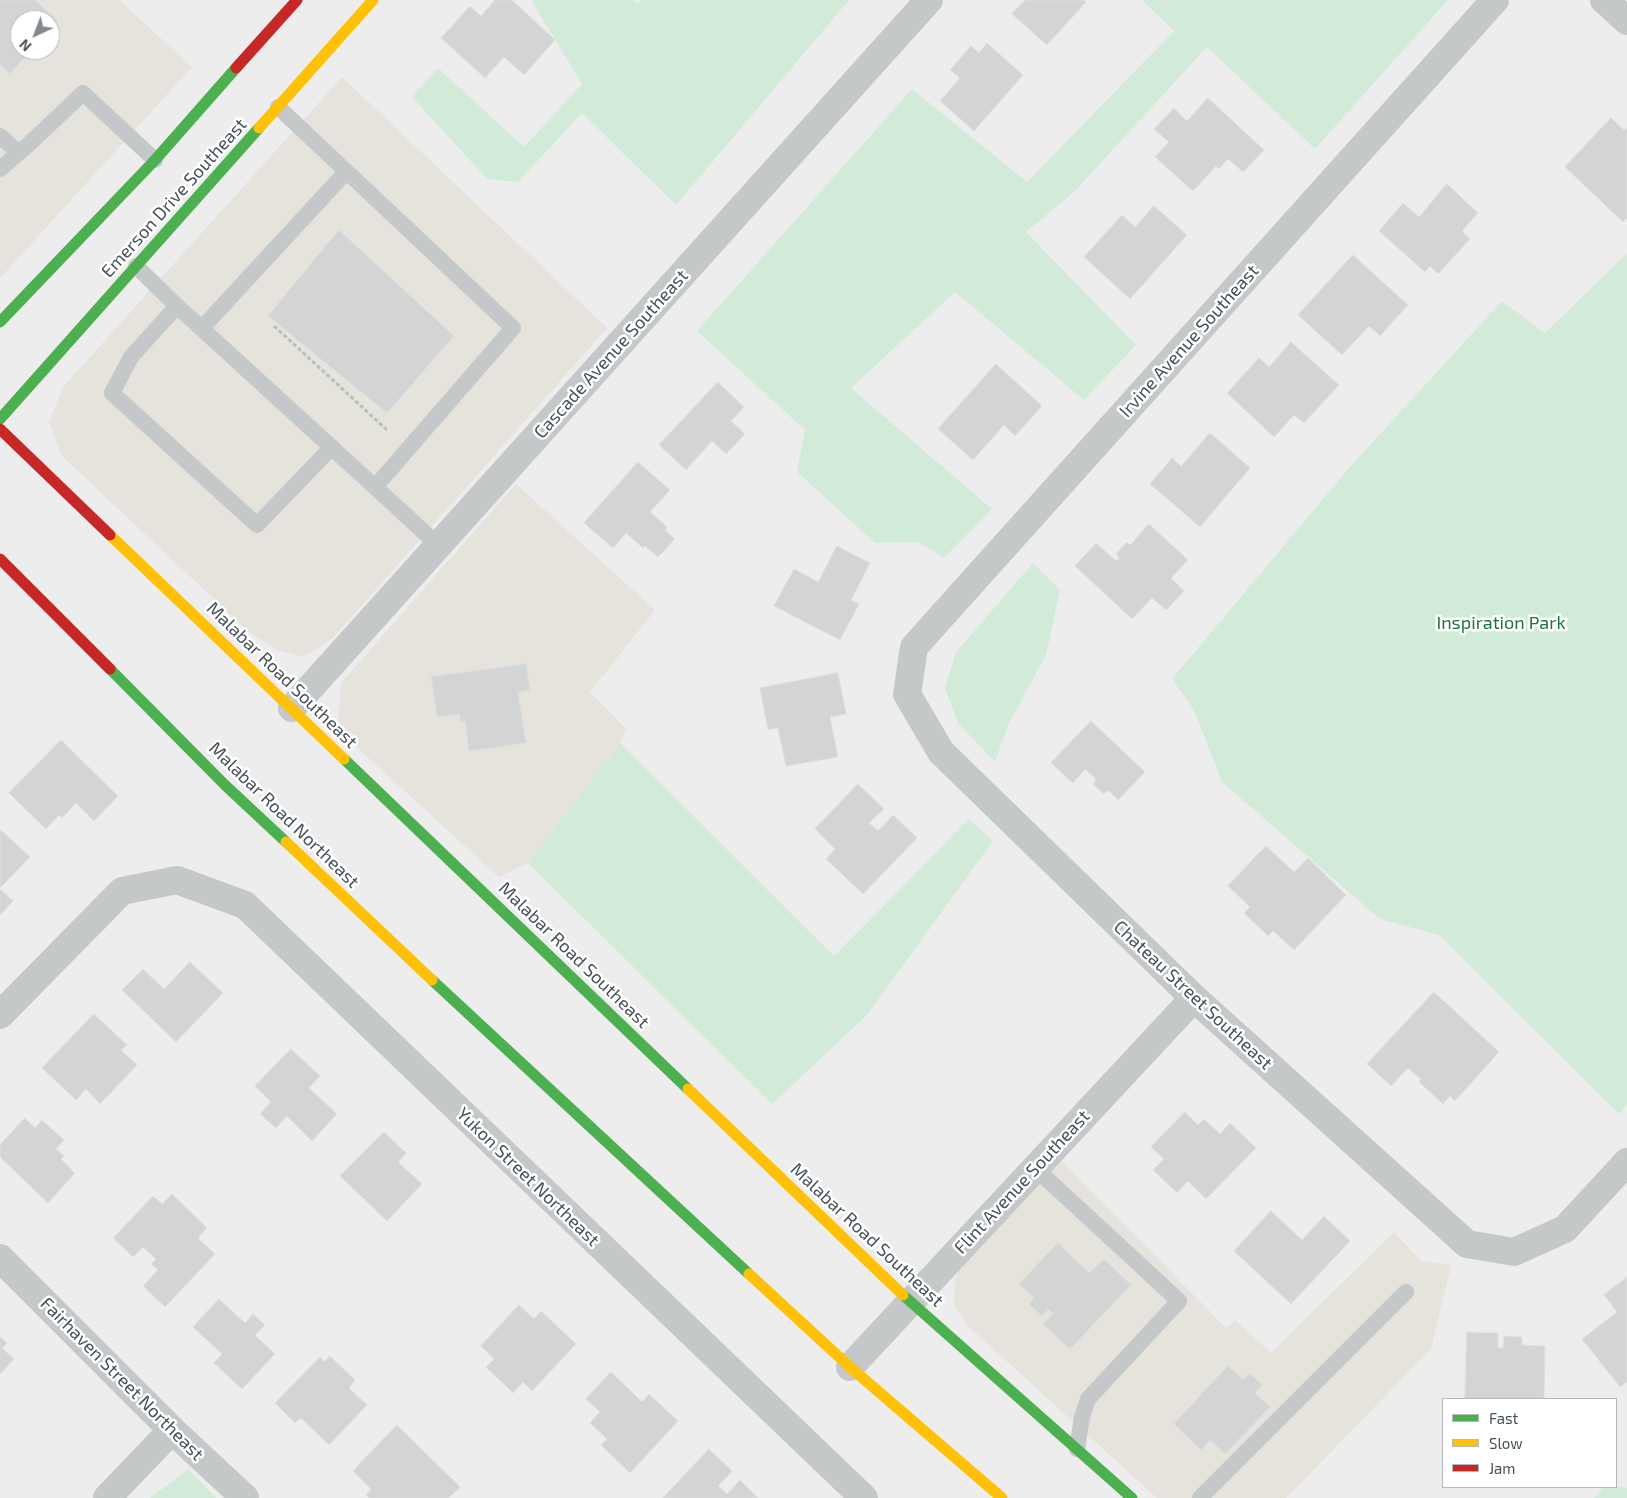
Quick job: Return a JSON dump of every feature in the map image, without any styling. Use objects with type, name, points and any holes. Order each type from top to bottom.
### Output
[{"type":"main road","points":[[0,322],[155,160],[297,0]]},
{"type":"main road","name":"Emerson Drive Southeast","points":[[0,419],[374,0]]},
{"type":"main road","name":"Malabar Road Southeast","points":[[0,429],[910,1302],[1132,1498]]},
{"type":"main road","name":"Malabar Road Northeast","points":[[0,559],[225,785],[550,1091],[850,1367]]},
{"type":"main road","points":[[850,1367],[1002,1498]]},
{"type":"street","name":"Cascade Avenue Southeast","points":[[292,708],[929,0]]},
{"type":"street","name":"Irvine Avenue Southeast","points":[[907,694],[914,647],[1495,0]]},
{"type":"street","points":[[1604,0],[1627,21]]},
{"type":"street","name":"Chateau Street Southeast","points":[[907,694],[941,752],[1194,998],[1467,1244],[1514,1252],[1565,1229],[1627,1162]]},
{"type":"street","name":"Yukon Street Northeast","points":[[0,1015],[122,891],[177,880],[244,905],[864,1498]]},
{"type":"street","name":"Flint Avenue Southeast","points":[[850,1367],[1194,998]]},
{"type":"street","name":"Fairhaven Street Northeast","points":[[0,1258],[172,1430],[244,1498]]},
{"type":"street","points":[[107,1498],[172,1430]]},
{"type":"lane","points":[[0,169],[83,93],[155,160]]},
{"type":"lane","points":[[278,107],[514,328],[375,487]]},
{"type":"lane","points":[[0,136],[19,153]]},
{"type":"lane","points":[[202,328],[346,172]]},
{"type":"lane","points":[[136,266],[177,306],[438,545]]},
{"type":"lane","points":[[177,306],[132,357],[112,393],[148,426],[257,525],[332,447]]},
{"type":"lane","points":[[1035,1168],[1179,1301],[1088,1399],[1082,1417],[1077,1450]]},
{"type":"lane","points":[[1200,1498],[1406,1292]]},
{"type":"path","points":[[274,326],[387,430]]},
{"type":"shaded area","points":[[0,0],[119,0],[192,67],[0,278]]},
{"type":"shaded area","points":[[342,77],[607,328],[332,639],[304,657],[276,650],[248,631],[62,456],[49,422],[63,387]]},
{"type":"shaded area","points":[[516,484],[655,610],[590,692],[626,729],[620,743],[528,863],[499,877],[353,744],[338,721],[341,683]]},
{"type":"shaded area","points":[[1060,1159],[1226,1328],[1235,1320],[1271,1353],[1394,1232],[1421,1261],[1451,1265],[1431,1349],[1286,1498],[1157,1498],[968,1326],[954,1304],[955,1279],[962,1262]]},
{"type":"green space","points":[[531,0],[633,0],[638,4],[641,0],[849,0],[676,205],[582,113],[518,182],[487,179],[412,97],[438,68],[524,147],[582,84]]},
{"type":"green space","points":[[1142,0],[1448,0],[1315,149],[1207,47],[1073,193],[1026,232],[1136,345],[1084,400],[955,292],[851,388],[992,509],[944,558],[919,542],[875,543],[797,472],[805,430],[697,331],[912,89],[1027,182],[1174,31]]},
{"type":"green space","name":"Inspiration Park","points":[[1627,253],[1627,1104],[1619,1114],[1439,935],[1380,919],[1222,782],[1194,710],[1172,679],[1349,468],[1502,301],[1545,333]]},
{"type":"green space","points":[[1033,563],[1060,590],[1046,655],[1008,725],[995,762],[958,723],[945,688],[956,652]]},
{"type":"green space","points":[[620,743],[834,956],[969,819],[993,841],[867,1015],[772,1104],[528,863]]},
{"type":"green space","points":[[188,1469],[216,1498],[150,1498]]},
{"type":"green space","points":[[1617,1486],[1627,1488],[1627,1498],[1594,1498],[1604,1488],[1617,1488]]},
{"type":"building","points":[[0,0],[35,0],[46,10],[10,10],[10,60],[23,60],[10,74],[0,64]]},
{"type":"building","points":[[495,0],[512,0],[555,40],[524,75],[504,57],[485,78],[441,38],[470,6],[481,16]]},
{"type":"building","points":[[1025,0],[1083,0],[1086,2],[1047,45],[1012,14]]},
{"type":"building","points":[[987,43],[1023,75],[974,131],[940,101],[960,78],[950,70],[971,46],[979,53]]},
{"type":"building","points":[[1208,98],[1264,150],[1243,172],[1228,159],[1219,169],[1216,166],[1193,191],[1155,157],[1169,142],[1154,129],[1174,108],[1187,121]]},
{"type":"building","points":[[1611,118],[1624,130],[1627,128],[1627,218],[1623,222],[1565,167]]},
{"type":"building","points":[[1447,184],[1478,213],[1462,231],[1470,239],[1438,274],[1430,266],[1425,272],[1379,231],[1403,203],[1419,217]]},
{"type":"building","points":[[1154,206],[1187,235],[1130,299],[1084,257],[1122,215],[1135,227]]},
{"type":"building","points":[[339,230],[454,336],[387,413],[268,316]]},
{"type":"building","points":[[1353,255],[1408,305],[1380,336],[1369,326],[1342,355],[1298,315]]},
{"type":"building","points":[[1291,342],[1339,385],[1304,423],[1294,415],[1274,437],[1227,393],[1259,358],[1269,367]]},
{"type":"building","points":[[996,364],[1042,406],[1015,436],[1004,425],[973,460],[938,429]]},
{"type":"building","points":[[718,382],[744,407],[731,421],[745,434],[726,454],[712,441],[686,470],[659,445]]},
{"type":"building","points":[[1210,433],[1250,468],[1200,527],[1150,484],[1172,458],[1181,466]]},
{"type":"building","points":[[638,462],[670,490],[650,512],[667,527],[665,530],[675,539],[658,557],[645,546],[643,548],[626,533],[613,548],[584,523]]},
{"type":"building","points":[[1149,524],[1188,560],[1171,578],[1184,591],[1166,610],[1152,598],[1132,619],[1075,566],[1096,543],[1116,561],[1120,558],[1116,554],[1127,542],[1130,545]]},
{"type":"building","points":[[837,546],[870,563],[851,600],[859,604],[840,640],[774,606],[794,569],[818,582]]},
{"type":"building","points":[[526,664],[530,690],[518,692],[526,743],[469,751],[465,721],[461,722],[459,714],[437,717],[431,677]]},
{"type":"building","points":[[838,673],[846,714],[830,717],[838,757],[786,766],[778,728],[768,730],[760,688]]},
{"type":"building","points":[[1091,721],[1145,772],[1118,800],[1108,790],[1104,794],[1093,784],[1096,779],[1085,769],[1073,783],[1051,763]]},
{"type":"building","points":[[61,740],[118,796],[94,821],[76,803],[62,818],[59,815],[46,829],[9,793]]},
{"type":"building","points":[[858,784],[884,809],[869,823],[878,831],[893,815],[917,838],[863,894],[826,859],[835,849],[815,829]]},
{"type":"building","points":[[0,831],[30,857],[0,888]]},
{"type":"building","points":[[1266,846],[1294,872],[1308,858],[1346,895],[1294,950],[1273,931],[1268,936],[1244,913],[1250,907],[1228,886]]},
{"type":"building","points":[[0,889],[13,901],[0,915]]},
{"type":"building","points":[[190,962],[223,993],[176,1042],[122,990],[143,969],[164,989]]},
{"type":"building","points":[[1434,992],[1499,1052],[1455,1101],[1450,1096],[1443,1104],[1419,1082],[1421,1079],[1408,1068],[1391,1086],[1367,1064]]},
{"type":"building","points":[[94,1014],[127,1045],[121,1050],[137,1065],[100,1104],[86,1089],[76,1100],[42,1068]]},
{"type":"building","points":[[291,1049],[320,1076],[309,1088],[337,1114],[312,1141],[287,1116],[276,1128],[260,1114],[271,1102],[255,1086]]},
{"type":"building","points":[[1185,1112],[1198,1125],[1204,1119],[1220,1134],[1230,1123],[1256,1148],[1206,1199],[1188,1181],[1177,1193],[1153,1170],[1164,1159],[1151,1147]]},
{"type":"building","points":[[25,1118],[35,1128],[42,1120],[64,1140],[56,1149],[64,1156],[61,1159],[75,1173],[48,1203],[0,1157],[0,1145]]},
{"type":"building","points":[[384,1132],[406,1153],[398,1162],[422,1184],[387,1221],[340,1176]]},
{"type":"building","points":[[172,1194],[207,1228],[198,1238],[215,1254],[165,1307],[143,1286],[158,1270],[151,1264],[156,1259],[143,1247],[133,1257],[113,1238],[153,1196],[162,1204]]},
{"type":"building","points":[[1271,1211],[1302,1240],[1324,1216],[1350,1241],[1291,1304],[1234,1251]]},
{"type":"building","points":[[1058,1243],[1089,1273],[1104,1259],[1131,1285],[1070,1349],[1043,1324],[1053,1314],[1049,1309],[1042,1316],[1029,1304],[1034,1298],[1019,1284]]},
{"type":"building","points":[[1627,1277],[1627,1382],[1620,1387],[1582,1339],[1617,1312],[1604,1295]]},
{"type":"building","points":[[219,1299],[245,1323],[253,1314],[265,1325],[255,1335],[275,1354],[242,1389],[214,1363],[222,1354],[193,1327]]},
{"type":"building","points":[[519,1305],[534,1319],[541,1311],[576,1344],[532,1391],[523,1382],[513,1393],[486,1367],[494,1359],[481,1346]]},
{"type":"building","points":[[1467,1332],[1498,1333],[1498,1348],[1503,1348],[1504,1336],[1522,1337],[1522,1345],[1545,1346],[1544,1398],[1465,1398]]},
{"type":"building","points":[[0,1337],[7,1343],[2,1348],[14,1359],[0,1374]]},
{"type":"building","points":[[330,1356],[355,1380],[349,1388],[367,1405],[329,1445],[301,1418],[295,1423],[275,1403],[320,1357],[324,1362]]},
{"type":"building","points":[[1228,1366],[1243,1380],[1249,1373],[1262,1385],[1255,1393],[1270,1407],[1225,1454],[1210,1440],[1201,1450],[1174,1424]]},
{"type":"building","points":[[611,1372],[642,1402],[649,1394],[678,1421],[630,1473],[601,1445],[607,1439],[590,1423],[600,1412],[586,1399]]},
{"type":"building","points":[[397,1425],[460,1487],[449,1498],[369,1498],[366,1495],[371,1489],[353,1471]]},
{"type":"building","points":[[709,1449],[732,1471],[718,1486],[727,1494],[740,1480],[758,1498],[663,1498]]},
{"type":"traffic: fast","points":[[0,322],[155,160],[236,68]]},
{"type":"traffic: fast","points":[[0,419],[259,128]]},
{"type":"traffic: fast","points":[[110,669],[225,785],[286,842]]},
{"type":"traffic: fast","points":[[344,759],[688,1089]]},
{"type":"traffic: fast","points":[[432,980],[749,1274]]},
{"type":"traffic: fast","points":[[903,1295],[1132,1498]]},
{"type":"traffic: slow","points":[[259,128],[373,0]]},
{"type":"traffic: slow","points":[[110,535],[344,759]]},
{"type":"traffic: slow","points":[[286,842],[432,980]]},
{"type":"traffic: slow","points":[[688,1089],[903,1295]]},
{"type":"traffic: slow","points":[[749,1274],[850,1367],[1002,1498]]},
{"type":"traffic: jam","points":[[236,68],[297,0]]},
{"type":"traffic: jam","points":[[0,429],[110,535]]},
{"type":"traffic: jam","points":[[0,559],[110,669]]}]
